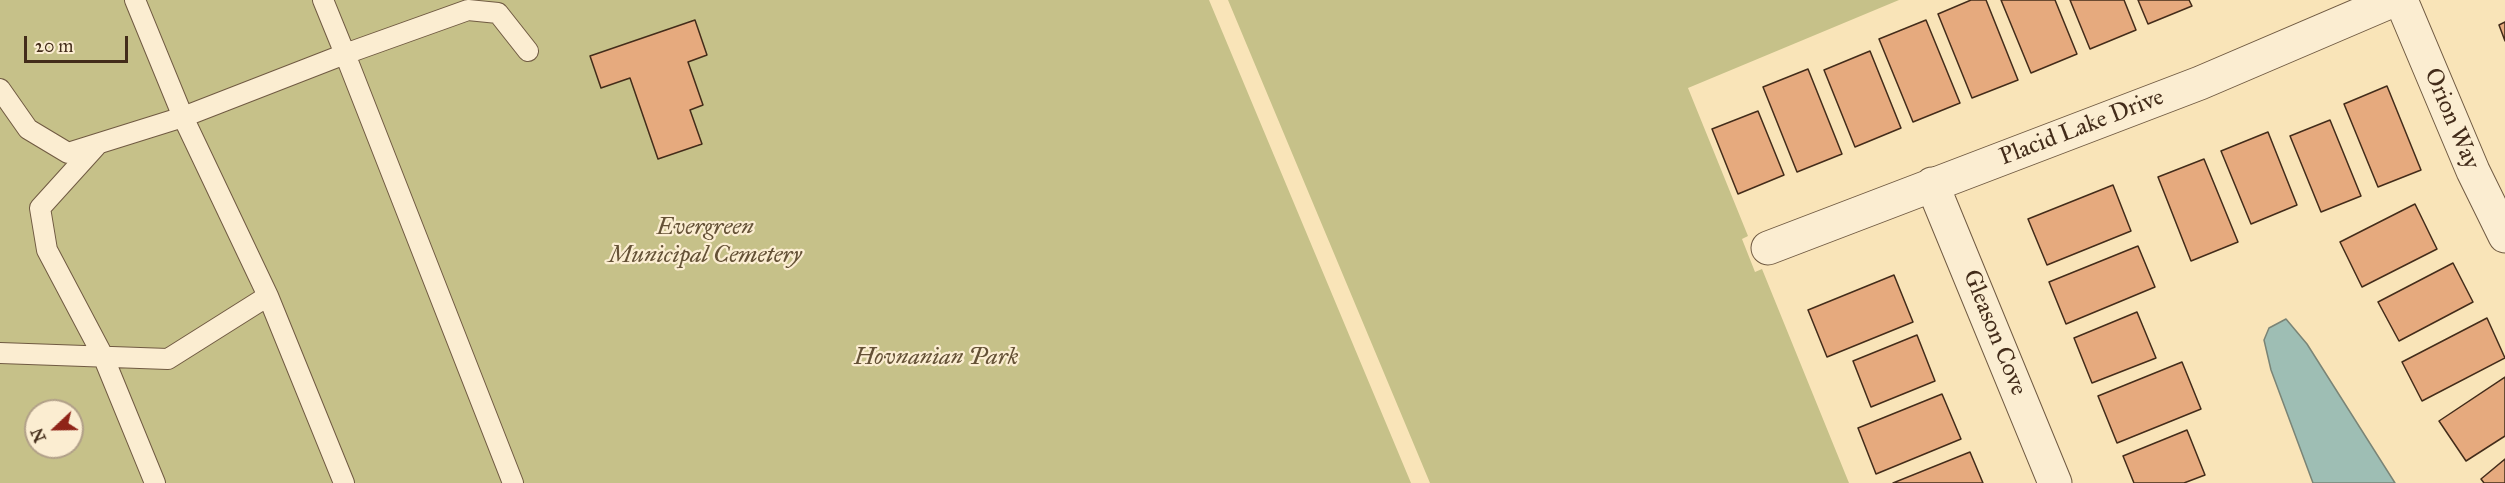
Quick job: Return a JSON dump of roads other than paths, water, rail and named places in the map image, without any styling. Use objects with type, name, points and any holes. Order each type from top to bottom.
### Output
[{"type":"street","name":"Placid Lake Drive","points":[[1768,248],[2200,83],[2394,0]]},
{"type":"street","name":"Orion Way","points":[[2402,0],[2473,171],[2505,236]]},
{"type":"street","name":"Gleason Cove","points":[[1932,184],[2055,483]]},
{"type":"lane","points":[[135,0],[183,117],[268,296],[344,483]]},
{"type":"lane","points":[[323,0],[513,483]]},
{"type":"lane","points":[[0,89],[28,129],[68,153],[183,117],[345,54],[468,10],[498,14],[528,51]]},
{"type":"lane","points":[[100,143],[40,208],[47,250],[103,356],[155,483]]},
{"type":"lane","points":[[0,353],[168,359],[268,296]]},
{"type":"water","points":[[2286,319],[2307,344],[2395,483],[2313,483],[2271,370],[2264,340],[2269,328]]},
{"type":"park label","name":"Evergreen Municipal Cemetery","points":[[705,242]]},
{"type":"park label","name":"Hovnanian Park","points":[[936,358]]}]
